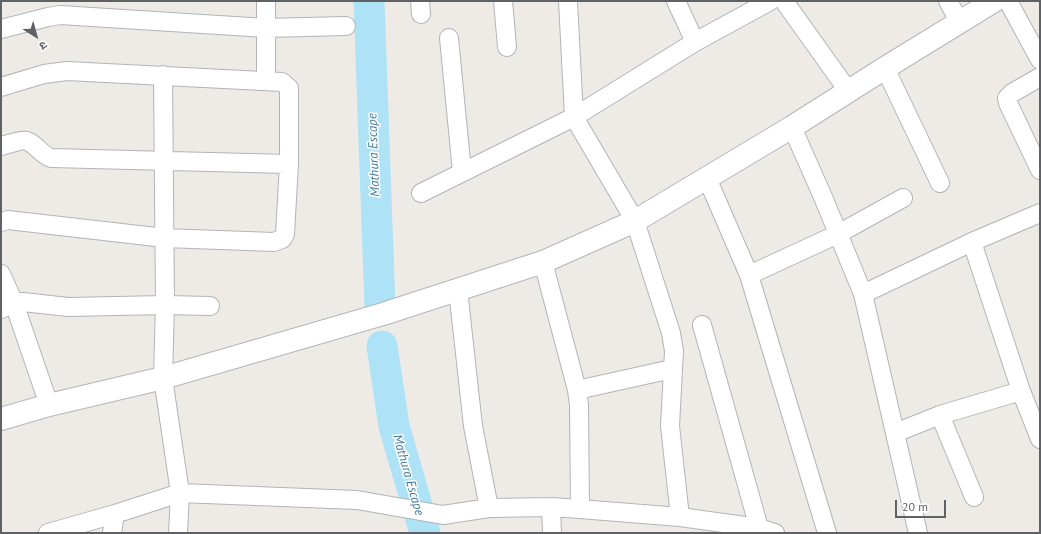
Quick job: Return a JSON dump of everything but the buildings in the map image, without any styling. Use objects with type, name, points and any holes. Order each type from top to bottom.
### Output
[{"type":"street","points":[[266,1],[266,80]]},
{"type":"street","points":[[503,1],[507,47]]},
{"type":"street","points":[[568,1],[574,117],[635,221],[671,333],[674,351],[670,426],[680,517]]},
{"type":"street","points":[[676,1],[695,42]]},
{"type":"street","points":[[421,193],[574,117],[695,42],[770,1]]},
{"type":"street","points":[[784,1],[849,92]]},
{"type":"street","points":[[948,1],[960,23]]},
{"type":"street","points":[[1,419],[49,405],[163,378],[383,314],[542,262],[635,221],[792,128],[885,68],[994,1]]},
{"type":"street","points":[[1008,1],[1040,60]]},
{"type":"street","points":[[1,29],[48,16],[60,15],[266,28],[346,26]]},
{"type":"street","points":[[449,38],[462,172]]},
{"type":"street","points":[[885,68],[940,183]]},
{"type":"street","points":[[1,87],[44,74],[68,71],[266,80],[282,82],[289,88],[289,164],[285,234],[282,239],[274,242],[164,238],[8,220],[1,222]]},
{"type":"street","points":[[163,75],[165,305],[163,378],[180,493],[178,533]]},
{"type":"street","points":[[1040,77],[1012,93],[1007,98],[1040,170]]},
{"type":"street","points":[[792,128],[863,294],[918,533]]},
{"type":"street","points":[[1,146],[23,140],[28,141],[47,157],[51,158],[289,164]]},
{"type":"street","points":[[707,178],[749,275],[827,533]]},
{"type":"street","points":[[749,275],[838,234],[903,198]]},
{"type":"street","points":[[863,294],[972,242],[1040,213]]},
{"type":"street","points":[[972,242],[1021,390],[1040,439]]},
{"type":"street","points":[[542,262],[579,405],[580,508]]},
{"type":"street","points":[[1,274],[8,306],[49,405]]},
{"type":"street","points":[[458,290],[473,426],[489,508]]},
{"type":"street","points":[[8,306],[23,302],[68,307],[165,305],[210,306]]},
{"type":"street","points":[[48,533],[115,514],[180,493],[357,500],[443,515],[489,508],[580,508],[680,517],[767,531],[702,325]]},
{"type":"street","points":[[576,390],[672,369]]},
{"type":"street","points":[[895,433],[940,415],[1021,390]]},
{"type":"street","points":[[940,415],[974,497]]},
{"type":"street","points":[[551,507],[552,533]]},
{"type":"street","points":[[112,533],[115,514]]},
{"type":"waterway","name":"Mathura Escape","points":[[369,1],[380,308]]},
{"type":"waterway","name":"Mathura Escape","points":[[382,346],[394,426],[425,533]]}]
